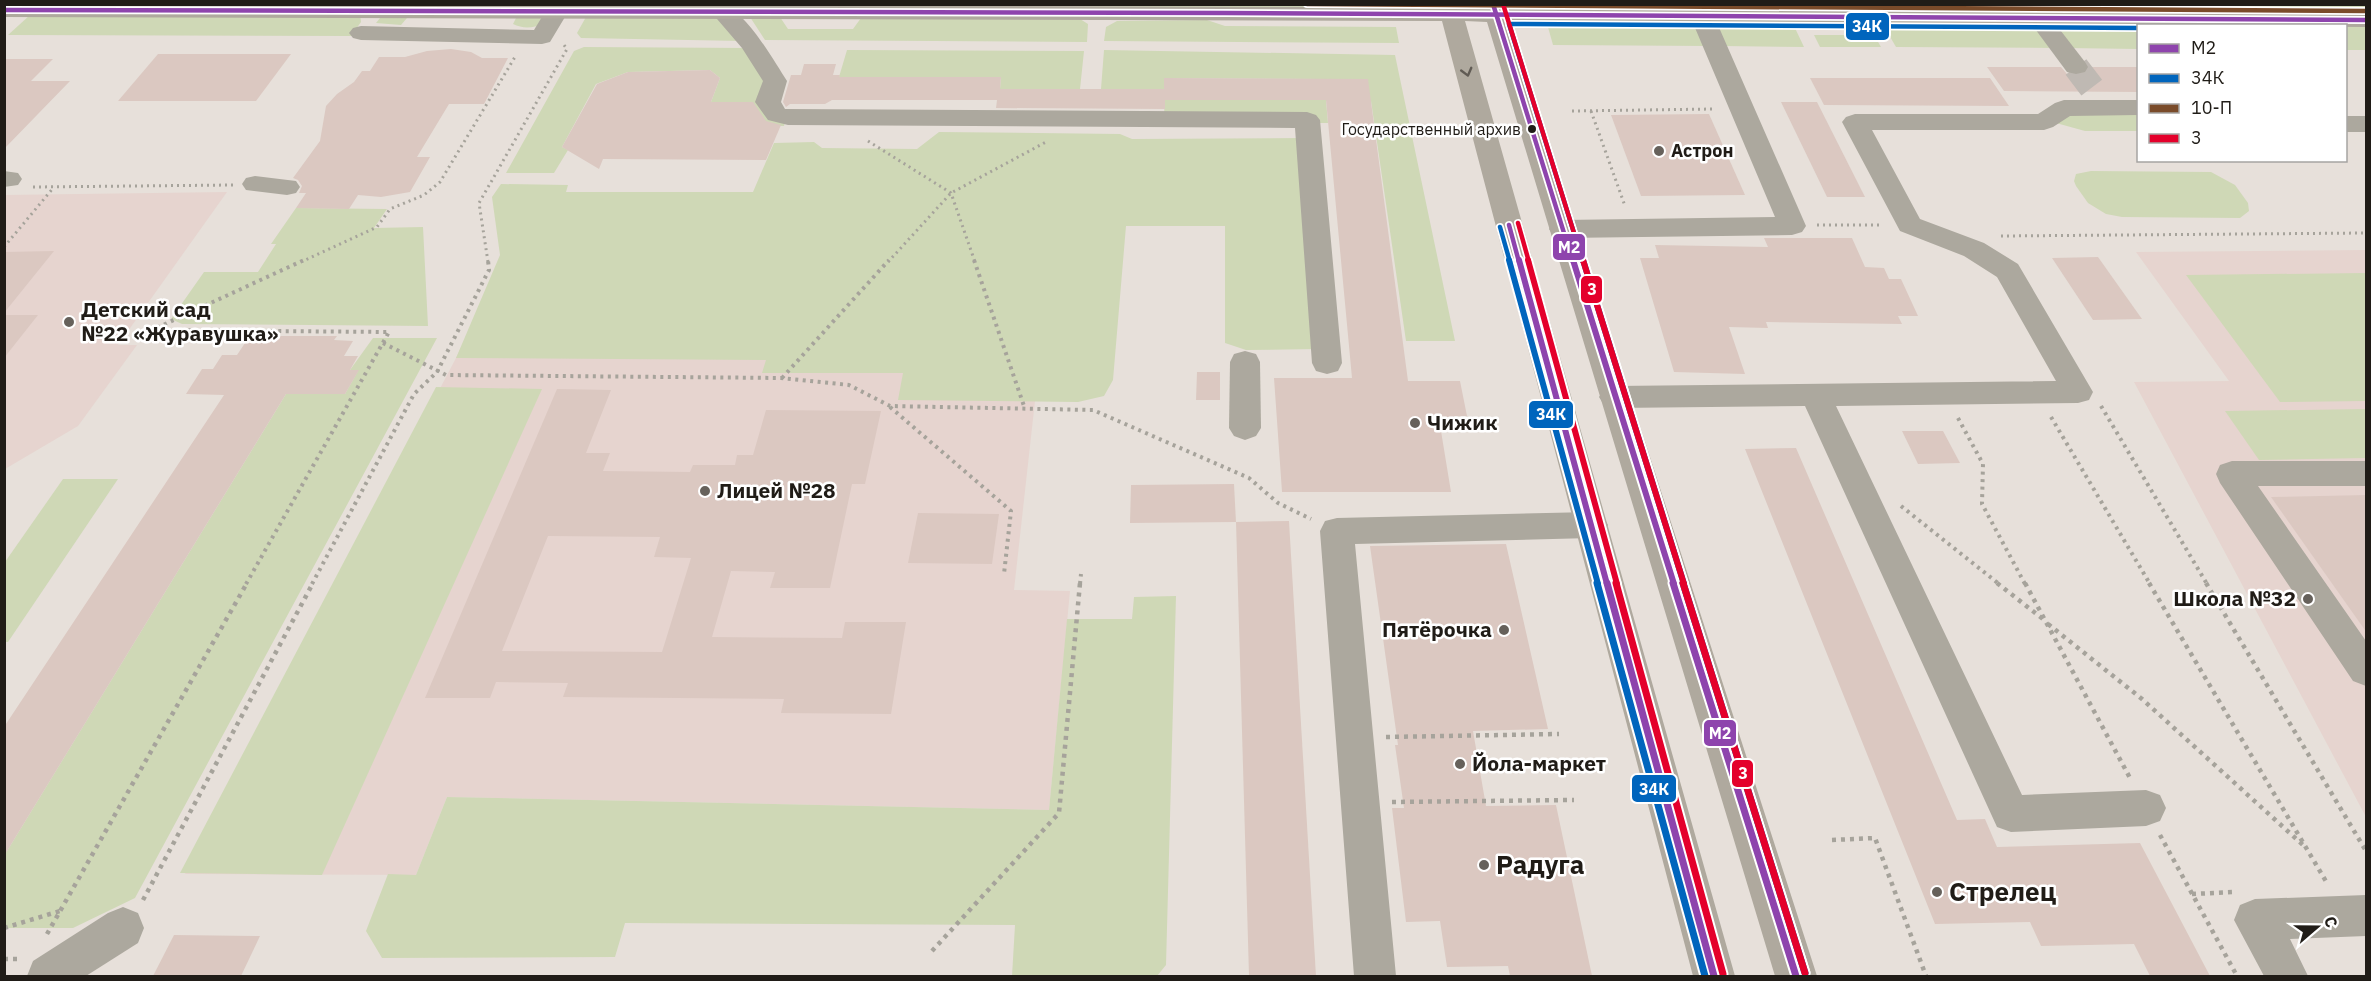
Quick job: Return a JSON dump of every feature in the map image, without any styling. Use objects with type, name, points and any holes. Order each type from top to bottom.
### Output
[{"type":"main road","points":[[4,10],[556,12],[1495,10],[1702,16],[2367,20]]},
{"type":"main road","points":[[1451,10],[1714,976]]},
{"type":"main road","points":[[1495,10],[1796,976]]},
{"type":"street","points":[[361,33],[542,37],[556,12]]},
{"type":"street","points":[[723,12],[752,44],[775,81],[768,102],[777,115],[788,117],[1089,120],[1307,120],[1327,363]]},
{"type":"street","points":[[1563,229],[1792,226],[1702,16]]},
{"type":"street","points":[[2038,18],[2076,67]]},
{"type":"street","points":[[1615,397],[2078,392],[2008,271],[1996,260],[1978,251],[1910,225],[1854,122],[2044,122],[2064,108],[2101,100],[2137,108]]},
{"type":"street","points":[[2347,124],[2367,124]]},
{"type":"street","points":[[255,184],[287,187]]},
{"type":"street","points":[[1245,362],[1245,428]]},
{"type":"street","points":[[1815,394],[2011,814],[2146,808]]},
{"type":"street","points":[[2367,472],[2232,474],[2367,670]]},
{"type":"street","points":[[1375,976],[1337,531],[1591,525]]},
{"type":"street","points":[[2287,976],[2255,920],[2357,916]]},
{"type":"street","points":[[46,958],[132,917]]},
{"type":"path","points":[[132,917],[414,394],[437,372],[489,270],[479,203],[567,49],[563,43]]},
{"type":"path","points":[[46,958],[60,911],[389,332],[152,330],[378,227],[390,209],[424,195],[440,182],[517,53]]},
{"type":"path","points":[[1572,111],[1742,109]]},
{"type":"path","points":[[1591,111],[1633,228]]},
{"type":"path","points":[[831,117],[951,193],[1025,409]]},
{"type":"path","points":[[781,378],[951,193],[1089,120]]},
{"type":"path","points":[[7,179],[20,187],[255,184]]},
{"type":"path","points":[[4,247],[54,187]]},
{"type":"path","points":[[1792,226],[1910,225]]},
{"type":"path","points":[[1978,251],[1994,236],[2367,233]]},
{"type":"path","points":[[383,343],[446,375],[781,378],[849,386],[890,406],[1011,511],[1004,574]]},
{"type":"path","points":[[2078,392],[2100,405],[2367,851]]},
{"type":"path","points":[[1944,393],[1983,464],[1982,504],[2237,976]]},
{"type":"path","points":[[2037,393],[2306,847],[2357,916]]},
{"type":"path","points":[[890,406],[1093,410],[1249,478],[1278,503],[1337,531]]},
{"type":"path","points":[[1892,499],[2142,699],[2306,847]]},
{"type":"path","points":[[932,951],[1059,813],[1081,574]]},
{"type":"path","points":[[1355,738],[1559,734]]},
{"type":"path","points":[[1360,802],[1574,800]]},
{"type":"path","points":[[1832,840],[1875,838],[1926,976]]},
{"type":"path","points":[[4,928],[60,911]]},
{"type":"shaded area","name":"Детский сад №22 «Журавушка»","points":[[227,192],[118,345],[137,345],[78,426],[5,469],[4,195]]},
{"type":"shaded area","name":"Лицей №28","points":[[537,192],[1035,401],[1014,590],[1070,591],[1049,810],[447,797],[416,875],[185,874],[456,358]]},
{"type":"shaded area","name":"Школа №32","points":[[2366,250],[2366,817],[2134,382],[2229,381],[2136,252]]},
{"type":"green space","points":[[1385,4],[1386,8],[783,5]]},
{"type":"green space","points":[[2366,4],[2366,13],[1543,8],[1541,5]]},
{"type":"green space","points":[[360,14],[361,22],[351,36],[8,35],[30,15]]},
{"type":"green space","points":[[544,15],[543,24],[528,27],[513,24],[516,18],[407,18],[401,25],[376,23],[380,18]]},
{"type":"green space","points":[[586,17],[721,17],[742,41],[581,38],[577,33]]},
{"type":"green space","points":[[750,17],[780,17],[788,29],[853,29],[861,18],[1080,19],[1088,24],[1087,42],[765,40]]},
{"type":"green space","points":[[1207,20],[1225,26],[1396,27],[1399,43],[1104,41],[1106,27],[1117,21]]},
{"type":"green space","points":[[1546,20],[1685,23],[1697,28],[1707,46],[1553,45]]},
{"type":"green space","points":[[1747,22],[1795,28],[1804,47],[1722,46],[1717,28],[1720,25]]},
{"type":"green space","points":[[1928,23],[2027,25],[2040,30],[2057,48],[1896,47],[1885,28]]},
{"type":"green space","points":[[2060,25],[2131,25],[2137,27],[2137,49],[2066,48],[2056,27]]},
{"type":"green space","points":[[2347,26],[2366,26],[2366,50],[2347,50]]},
{"type":"green space","points":[[1814,35],[1874,35],[1881,47],[1820,47]]},
{"type":"green space","points":[[584,47],[747,48],[786,119],[784,126],[744,126],[711,102],[720,78],[710,70],[628,72],[596,84],[562,147],[568,150],[554,173],[506,173],[574,51]]},
{"type":"green space","points":[[847,50],[1084,51],[1080,89],[1000,89],[1001,77],[839,77]]},
{"type":"green space","points":[[1104,50],[1395,55],[1455,341],[1406,341],[1371,101],[1326,101],[1328,123],[1142,123],[1164,114],[1165,100],[1326,100],[1323,79],[1165,78],[1164,89],[1101,89]]},
{"type":"green space","points":[[2071,114],[2137,115],[2137,131],[2085,131],[2056,123]]},
{"type":"green space","points":[[939,132],[1120,134],[1132,139],[1303,138],[1319,349],[1246,350],[1225,343],[1225,226],[1126,226],[1113,380],[1104,396],[1078,402],[898,400],[903,373],[762,373],[766,360],[456,358],[500,255],[492,197],[501,184],[568,185],[566,192],[753,192],[774,143],[814,142],[822,148],[917,149]]},
{"type":"green space","points":[[2091,171],[2211,172],[2235,185],[2248,203],[2249,211],[2240,218],[2122,217],[2106,214],[2088,203],[2074,181],[2076,174]]},
{"type":"green space","points":[[296,208],[387,209],[374,228],[423,227],[428,326],[182,324],[171,319],[204,272],[258,272],[276,244],[271,244]]},
{"type":"green space","points":[[2366,273],[2366,401],[2280,402],[2186,275]]},
{"type":"green space","points":[[373,338],[437,338],[135,898],[73,928],[5,928],[5,851],[286,394],[345,394],[358,371],[350,370]]},
{"type":"green space","points":[[436,387],[542,389],[322,875],[180,873]]},
{"type":"green space","points":[[2366,409],[2366,458],[2259,460],[2225,411]]},
{"type":"green space","points":[[63,479],[118,479],[8,642],[5,642],[5,562]]},
{"type":"green space","points":[[1176,596],[1166,965],[1157,976],[1012,976],[1015,925],[625,923],[615,957],[382,958],[366,931],[388,874],[416,875],[447,797],[1049,810],[1067,619],[1132,619],[1134,597]]},
{"type":"building","points":[[451,49],[471,52],[482,58],[508,58],[484,104],[449,104],[417,157],[430,157],[410,192],[381,197],[358,195],[349,209],[296,208],[306,193],[299,193],[302,186],[298,180],[293,178],[320,141],[326,106],[337,94],[354,82],[362,71],[370,71],[379,57],[405,57],[427,51]]},
{"type":"building","points":[[158,54],[291,54],[256,101],[118,101]]},
{"type":"building","points":[[4,59],[53,59],[31,81],[70,81],[4,149]]},
{"type":"building","points":[[804,64],[836,64],[833,75],[840,75],[839,77],[1001,77],[1000,89],[1164,89],[1164,78],[1368,79],[1408,381],[1460,381],[1467,416],[1454,416],[1457,431],[1441,431],[1451,492],[1282,492],[1274,378],[1352,378],[1326,100],[1165,100],[1165,109],[996,108],[997,100],[832,100],[825,104],[790,104],[786,107],[783,102],[791,75],[801,75]]},
{"type":"building","points":[[1987,67],[2061,67],[2067,74],[2076,76],[2085,74],[2090,67],[2137,67],[2137,92],[2004,91]]},
{"type":"building","points":[[710,70],[720,78],[711,102],[753,102],[766,121],[781,125],[766,160],[603,159],[599,169],[562,147],[597,84],[628,72]]},
{"type":"building","points":[[1810,78],[1990,78],[2009,106],[1824,105]]},
{"type":"building","points":[[1781,102],[1817,102],[1865,197],[1827,197]]},
{"type":"building","points":[[1709,114],[1745,195],[1641,196],[1611,115]]},
{"type":"building","points":[[1764,238],[1852,238],[1865,267],[1884,268],[1889,279],[1901,279],[1918,316],[1898,316],[1902,324],[1766,322],[1768,328],[1729,327],[1745,374],[1674,372],[1640,258],[1659,258],[1655,245],[1768,247]]},
{"type":"building","points":[[54,251],[4,313],[4,252]]},
{"type":"building","points":[[2098,257],[2142,319],[2093,320],[2052,258]]},
{"type":"building","points":[[4,315],[38,315],[4,358]]},
{"type":"building","points":[[266,336],[337,336],[334,340],[353,341],[344,356],[358,356],[350,370],[359,370],[345,394],[286,394],[4,856],[4,727],[224,395],[186,394],[202,369],[213,369],[222,355],[237,355],[247,340],[263,340]]},
{"type":"building","points":[[1197,372],[1220,372],[1220,400],[1196,400]]},
{"type":"building","points":[[557,389],[611,390],[586,453],[610,453],[603,471],[690,472],[693,465],[735,465],[737,455],[753,455],[766,410],[881,411],[865,484],[852,484],[830,588],[770,588],[775,572],[731,571],[712,637],[842,638],[845,622],[906,622],[891,714],[781,713],[784,699],[563,697],[568,683],[496,682],[490,698],[425,698]],"holes":[[[548,536],[660,537],[654,557],[691,558],[662,652],[502,651]]]},
{"type":"building","points":[[1902,431],[1943,431],[1960,463],[1918,464]]},
{"type":"building","points":[[1796,448],[1957,820],[1985,819],[1997,847],[2140,843],[2210,976],[2150,976],[2134,944],[2041,946],[2030,922],[1935,924],[1745,449]]},
{"type":"building","points":[[1234,484],[1236,522],[1130,523],[1131,485]]},
{"type":"building","points":[[2367,495],[2367,633],[2271,497]]},
{"type":"building","points":[[918,513],[999,514],[992,564],[908,563]]},
{"type":"building","points":[[1289,521],[1316,976],[1249,976],[1236,522]]},
{"type":"building","points":[[1506,544],[1548,729],[1473,731],[1486,806],[1556,805],[1592,976],[1510,976],[1508,966],[1447,967],[1440,921],[1406,922],[1392,808],[1404,808],[1395,745],[1398,745],[1370,546]]},
{"type":"building","points":[[174,935],[260,936],[241,976],[153,976]]},
{"type":"tunnel","points":[[2076,67],[2095,92]]},
{"type":"transit line","name":"10-П","points":[[1307,4],[2366,11]]},
{"type":"transit line","name":"М2","points":[[1493,4],[1796,976]]},
{"type":"transit line","name":"3","points":[[1503,4],[1805,973]]},
{"type":"transit line","name":"М2","points":[[4,10],[1225,13],[2366,20]]},
{"type":"transit line","name":"34К","points":[[1805,973],[1509,24],[2137,28]]},
{"type":"transit line","name":"3","points":[[1518,223],[1723,974]]},
{"type":"transit line","name":"М2","points":[[1509,225],[1714,976]]},
{"type":"transit line","name":"34К","points":[[1500,227],[1705,976]]},
{"type":"place","name":"Государственный архив","points":[[1532,129]]},
{"type":"place","name":"Астрон","points":[[1659,151]]},
{"type":"place","name":"Детский сад №22 «Журавушка»","points":[[69,322]]},
{"type":"place","name":"Чижик","points":[[1415,423]]},
{"type":"place","name":"Лицей №28","points":[[705,491]]},
{"type":"place","name":"Школа №32","points":[[2308,599]]},
{"type":"place","name":"Пятёрочка","points":[[1504,630]]},
{"type":"place","name":"Йола-маркет","points":[[1460,764]]},
{"type":"place","name":"Радуга","points":[[1484,865]]},
{"type":"place","name":"Стрелец","points":[[1937,892]]}]
